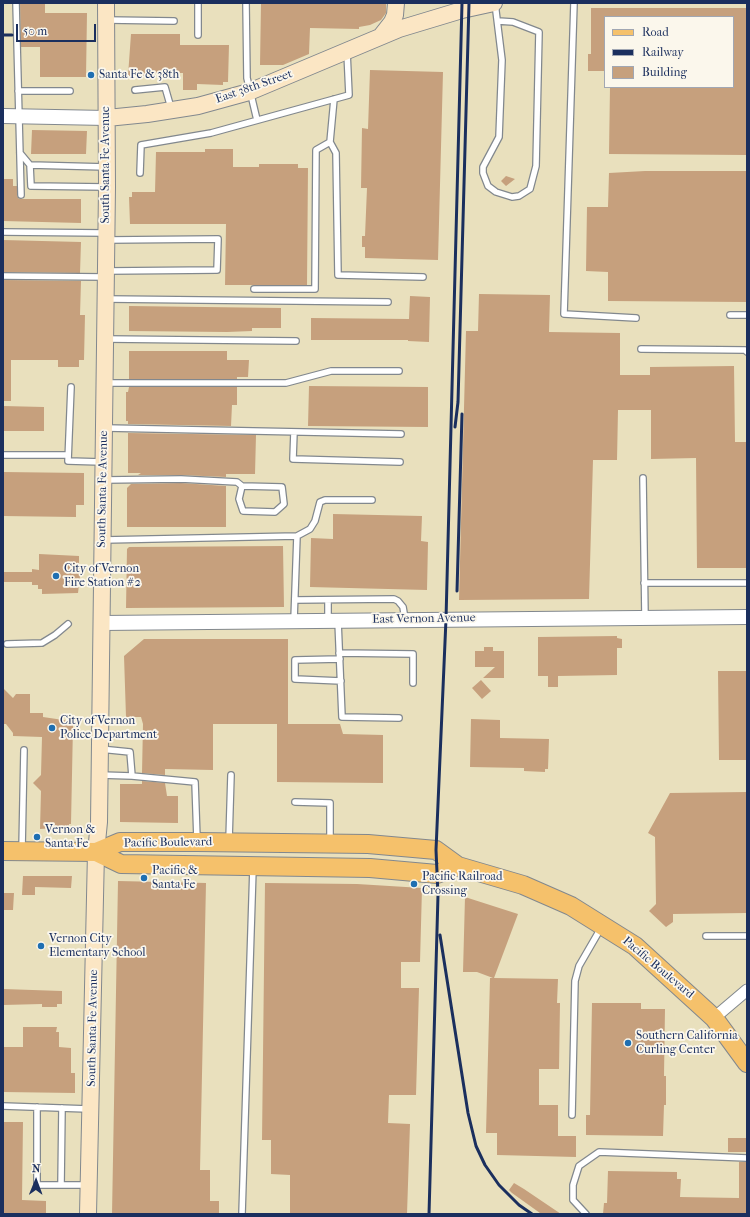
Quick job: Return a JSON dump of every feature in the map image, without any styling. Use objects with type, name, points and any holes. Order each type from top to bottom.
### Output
[{"type":"main road","name":"South Santa Fe Avenue","points":[[88,1214],[96,852],[100,775],[107,167],[106,3]]},
{"type":"main road","points":[[381,36],[395,15],[396,3]]},
{"type":"main road","name":"East 38th Street","points":[[106,118],[198,106],[249,92],[381,36],[427,19],[495,3]]},
{"type":"main road","name":"Pacific Boulevard","points":[[96,852],[120,842],[330,843],[406,846],[436,850],[458,866],[523,885],[570,906],[603,924],[641,951],[714,1018],[747,1063]]},
{"type":"main road","points":[[3,851],[96,852]]},
{"type":"main road","name":"Pacific Boulevard","points":[[96,852],[121,864],[370,868],[437,874],[458,866]]},
{"type":"street","name":"East 38th Street","points":[[3,116],[106,118]]},
{"type":"street","name":"East Vernon Avenue","points":[[101,622],[747,616]]},
{"type":"street","points":[[714,1018],[747,990]]},
{"type":"lane","points":[[16,3],[18,116],[22,195]]},
{"type":"lane","points":[[198,3],[198,34]]},
{"type":"lane","points":[[246,3],[247,78],[256,120]]},
{"type":"lane","points":[[495,3],[502,60],[499,137],[483,167],[483,173],[488,186],[496,192],[512,197],[519,196],[530,190],[536,166],[539,32],[513,22],[498,21]]},
{"type":"lane","points":[[574,3],[564,314],[636,318]]},
{"type":"lane","points":[[106,20],[174,21]]},
{"type":"lane","points":[[140,173],[141,145],[211,133],[349,95],[347,51]]},
{"type":"lane","points":[[135,90],[165,86],[171,110]]},
{"type":"lane","points":[[18,91],[70,91]]},
{"type":"lane","points":[[334,99],[330,142],[336,153],[338,275],[423,276]]},
{"type":"lane","points":[[254,289],[315,289],[316,150],[330,142]]},
{"type":"lane","points":[[20,153],[30,165],[31,186],[106,186]]},
{"type":"lane","points":[[30,165],[107,167]]},
{"type":"lane","points":[[3,232],[105,237],[218,239],[217,270],[3,276]]},
{"type":"lane","points":[[105,299],[388,302]]},
{"type":"lane","points":[[730,315],[747,315]]},
{"type":"lane","points":[[105,339],[296,341]]},
{"type":"lane","points":[[641,350],[745,350],[747,352]]},
{"type":"lane","points":[[104,383],[286,383],[331,371],[399,371]]},
{"type":"lane","points":[[71,388],[68,461],[103,462]]},
{"type":"lane","points":[[104,428],[401,434]]},
{"type":"lane","points":[[294,432],[293,459],[400,462]]},
{"type":"lane","points":[[3,455],[68,455]]},
{"type":"lane","points":[[643,478],[645,617]]},
{"type":"lane","points":[[103,480],[237,482],[242,486],[282,487],[284,504],[275,512],[244,511],[239,499],[242,486]]},
{"type":"lane","points":[[102,540],[297,536],[310,529],[315,521],[320,502],[325,500],[372,500]]},
{"type":"lane","points":[[294,620],[297,536]]},
{"type":"lane","points":[[644,583],[747,583]]},
{"type":"lane","points":[[295,600],[394,600],[398,601],[403,607],[405,620]]},
{"type":"lane","points":[[328,600],[340,656],[342,717],[399,718]]},
{"type":"lane","points":[[6,644],[42,642],[55,635],[68,624]]},
{"type":"lane","points":[[341,681],[295,679],[295,660],[340,656],[413,654],[413,683]]},
{"type":"lane","points":[[100,749],[130,752],[132,776]]},
{"type":"lane","points":[[22,851],[24,750]]},
{"type":"lane","points":[[100,775],[132,776],[195,782],[198,823],[197,842]]},
{"type":"lane","points":[[229,842],[231,775]]},
{"type":"lane","points":[[295,802],[330,803],[330,843]]},
{"type":"lane","points":[[242,1214],[253,866]]},
{"type":"lane","points":[[572,1115],[575,981],[579,966],[603,924]]},
{"type":"lane","points":[[706,936],[747,936]]},
{"type":"lane","points":[[3,1106],[91,1109]]},
{"type":"lane","points":[[38,1107],[37,1185],[89,1185]]},
{"type":"lane","points":[[61,1185],[62,1108]]},
{"type":"lane","points":[[586,1214],[573,1200],[573,1185],[579,1166],[599,1152],[747,1158]]},
{"type":"building","points":[[20,3],[45,3],[45,13],[87,13],[86,77],[40,77],[40,47],[21,47]]},
{"type":"building","points":[[261,3],[386,3],[386,13],[381,20],[370,25],[359,27],[359,29],[310,28],[309,54],[283,65],[260,65]]},
{"type":"building","points":[[591,8],[747,8],[747,155],[609,154],[610,88],[734,88],[734,16],[604,16],[604,71],[588,71],[588,54],[591,54]]},
{"type":"building","points":[[131,34],[180,34],[180,45],[229,45],[228,82],[223,82],[223,85],[197,84],[197,90],[183,90],[183,73],[153,73],[153,76],[128,76]]},
{"type":"building","points":[[370,70],[443,72],[438,260],[365,258],[365,247],[362,247],[362,236],[365,236],[367,188],[361,188],[362,128],[368,129]]},
{"type":"building","points":[[32,130],[87,131],[86,154],[31,154]]},
{"type":"building","points":[[205,149],[233,149],[233,167],[259,167],[259,164],[298,164],[298,168],[308,168],[307,285],[225,285],[226,224],[130,224],[129,197],[132,197],[132,192],[155,192],[156,152],[205,152]]},
{"type":"building","points":[[645,171],[747,171],[747,302],[608,301],[608,272],[586,271],[587,207],[608,207],[609,173]]},
{"type":"building","points":[[506,176],[515,179],[506,186],[501,181]]},
{"type":"building","points":[[3,179],[13,179],[13,186],[17,186],[17,196],[19,199],[81,199],[81,223],[3,221]]},
{"type":"building","points":[[3,240],[81,242],[80,273],[3,272]]},
{"type":"building","points":[[3,280],[81,281],[80,315],[85,315],[84,360],[79,360],[79,367],[58,367],[58,360],[11,360],[11,401],[3,401]]},
{"type":"building","points":[[479,294],[550,295],[549,332],[620,333],[620,375],[650,375],[650,367],[734,366],[735,442],[747,442],[747,568],[697,568],[696,458],[651,459],[651,410],[618,410],[617,460],[593,460],[589,599],[459,600],[466,331],[478,331]]},
{"type":"building","points":[[410,296],[430,297],[429,342],[408,340],[311,340],[311,318],[409,319]]},
{"type":"building","points":[[129,306],[281,308],[281,328],[252,328],[252,331],[227,332],[129,331]]},
{"type":"building","points":[[129,351],[227,351],[227,360],[249,360],[248,377],[237,377],[237,379],[129,379]]},
{"type":"building","points":[[309,386],[428,387],[428,427],[308,426]]},
{"type":"building","points":[[129,387],[237,387],[237,405],[232,405],[231,426],[128,424],[128,421],[126,421],[126,392],[128,392]]},
{"type":"building","points":[[3,406],[44,407],[44,431],[3,431]]},
{"type":"building","points":[[128,433],[256,435],[255,474],[226,474],[226,477],[138,475],[141,473],[128,473]]},
{"type":"building","points":[[3,472],[84,473],[84,505],[76,505],[76,517],[3,516]]},
{"type":"building","points":[[181,483],[226,486],[226,527],[127,527],[127,488],[131,484]]},
{"type":"building","points":[[333,514],[422,516],[421,541],[428,542],[427,590],[310,587],[311,538],[333,539]]},
{"type":"building","points":[[283,546],[284,607],[126,608],[127,549],[129,547]]},
{"type":"building","name":"City of Vernon Fire Station #2","points":[[39,554],[79,556],[79,568],[81,568],[78,593],[42,594],[42,589],[38,589],[38,585],[32,585],[32,582],[3,582],[3,572],[32,572],[32,569],[39,570]]},
{"type":"building","points":[[617,636],[617,638],[622,639],[622,648],[617,648],[617,675],[558,676],[558,687],[548,687],[548,676],[538,676],[538,637]]},
{"type":"building","points":[[144,639],[288,639],[288,724],[340,724],[343,734],[383,735],[383,783],[277,782],[277,724],[213,724],[213,770],[165,769],[165,775],[142,773],[143,724],[141,717],[126,717],[124,656]]},
{"type":"building","points":[[484,647],[493,647],[493,651],[504,651],[504,678],[483,678],[495,667],[475,667],[475,651],[484,651]]},
{"type":"building","points":[[718,671],[747,671],[747,760],[719,760]]},
{"type":"building","points":[[481,680],[491,691],[482,699],[472,688]]},
{"type":"building","points":[[3,688],[13,698],[16,694],[30,694],[30,713],[43,713],[43,717],[70,721],[70,725],[73,725],[71,824],[69,824],[69,827],[40,829],[41,791],[33,783],[41,775],[42,737],[13,736],[13,733],[6,724],[3,724]]},
{"type":"building","points":[[471,719],[500,720],[500,738],[549,739],[548,769],[545,769],[545,772],[524,771],[524,768],[470,767]]},
{"type":"building","points":[[142,781],[165,783],[167,796],[178,796],[178,823],[120,822],[120,784],[142,784]]},
{"type":"building","points":[[747,792],[747,913],[673,914],[673,922],[666,927],[649,911],[656,904],[655,837],[648,833],[670,793]]},
{"type":"building","points":[[23,876],[72,876],[71,888],[35,887],[35,895],[22,895]]},
{"type":"building","points":[[118,881],[206,883],[200,1170],[210,1170],[210,1201],[219,1201],[219,1214],[112,1214]]},
{"type":"building","points":[[265,883],[357,884],[422,888],[420,962],[401,962],[401,988],[419,988],[416,1095],[389,1095],[388,1123],[410,1124],[407,1214],[290,1214],[290,1175],[271,1174],[271,1140],[262,1140]]},
{"type":"building","points":[[3,893],[14,893],[13,910],[3,910]]},
{"type":"building","points":[[465,897],[518,914],[494,978],[558,979],[557,1003],[560,1003],[559,1069],[539,1069],[539,1105],[558,1105],[558,1136],[576,1136],[576,1157],[497,1155],[497,1133],[486,1133],[490,978],[493,978],[477,972],[463,972]]},
{"type":"building","points":[[3,989],[62,991],[62,1004],[57,1004],[57,1007],[42,1007],[42,1004],[3,1005]]},
{"type":"building","name":"Southern California Curling Center","points":[[592,1003],[641,1003],[641,1009],[665,1009],[664,1076],[666,1076],[666,1105],[664,1105],[663,1136],[586,1135],[586,1115],[590,1115]]},
{"type":"building","points":[[23,1027],[57,1027],[56,1032],[59,1032],[59,1047],[71,1048],[71,1073],[75,1073],[75,1093],[3,1092],[3,1047],[23,1047]]},
{"type":"building","points":[[3,1122],[23,1122],[22,1200],[46,1201],[46,1214],[3,1214]]},
{"type":"building","points":[[728,1138],[747,1138],[747,1152],[728,1152]]},
{"type":"building","points":[[739,1162],[747,1162],[747,1214],[603,1214],[604,1203],[607,1203],[608,1171],[677,1172],[677,1179],[681,1179],[680,1197],[739,1198]]},
{"type":"building","points":[[514,1183],[561,1214],[540,1213],[509,1190]]},
{"type":"railway","points":[[429,1214],[438,895],[436,850],[446,619],[462,3]]},
{"type":"railway","points":[[455,427],[458,402],[469,3]]},
{"type":"railway","points":[[3,35],[12,35]]},
{"type":"railway","points":[[457,591],[462,414]]},
{"type":"railway","points":[[440,935],[468,1113],[476,1146],[485,1165],[499,1185],[519,1205],[532,1214]]},
{"type":"place","name":"Santa Fe & 38th","points":[[91,75]]},
{"type":"place","name":"City of Vernon Fire Station #2","points":[[56,576]]},
{"type":"place","name":"City of Vernon Police Department","points":[[52,728]]},
{"type":"place","name":"Vernon & Santa Fe","points":[[37,837]]},
{"type":"place","name":"Pacific & Santa Fe","points":[[144,878]]},
{"type":"place","name":"Pacific Railroad Crossing","points":[[414,884]]},
{"type":"place","name":"Vernon City Elementary School","points":[[41,946]]},
{"type":"place","name":"Southern California Curling Center","points":[[628,1043]]}]
